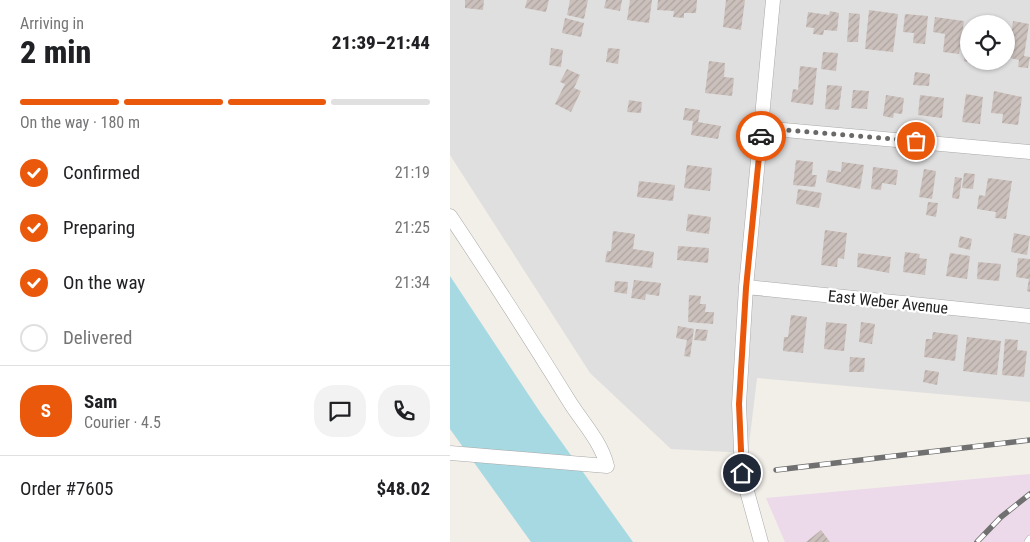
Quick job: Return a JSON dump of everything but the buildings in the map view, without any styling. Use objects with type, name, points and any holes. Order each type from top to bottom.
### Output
[{"type":"street","points":[[760,542],[746,492],[740,455],[739,404],[746,288],[774,0]]},
{"type":"street","points":[[761,128],[1030,152]]},
{"type":"street","points":[[450,216],[500,291],[582,422],[600,444],[607,466],[585,466],[450,453]]},
{"type":"street","name":"East Weber Avenue","points":[[746,288],[1030,316]]},
{"type":"shaded area","points":[[450,0],[1030,0],[1030,402],[757,378],[748,453],[671,449],[590,373],[450,155]]},
{"type":"shaded area","points":[[1030,474],[1030,542],[785,542],[766,498]]},
{"type":"water","points":[[450,276],[540,412],[633,542],[531,542],[450,429]]},
{"type":"railway","points":[[776,470],[1030,440]]},
{"type":"railway","points":[[977,542],[1001,517],[1030,494]]},
{"type":"way so far","points":[[761,136],[761,128],[916,141]]},
{"type":"route","points":[[742,473],[739,404],[746,288],[761,136]]}]
